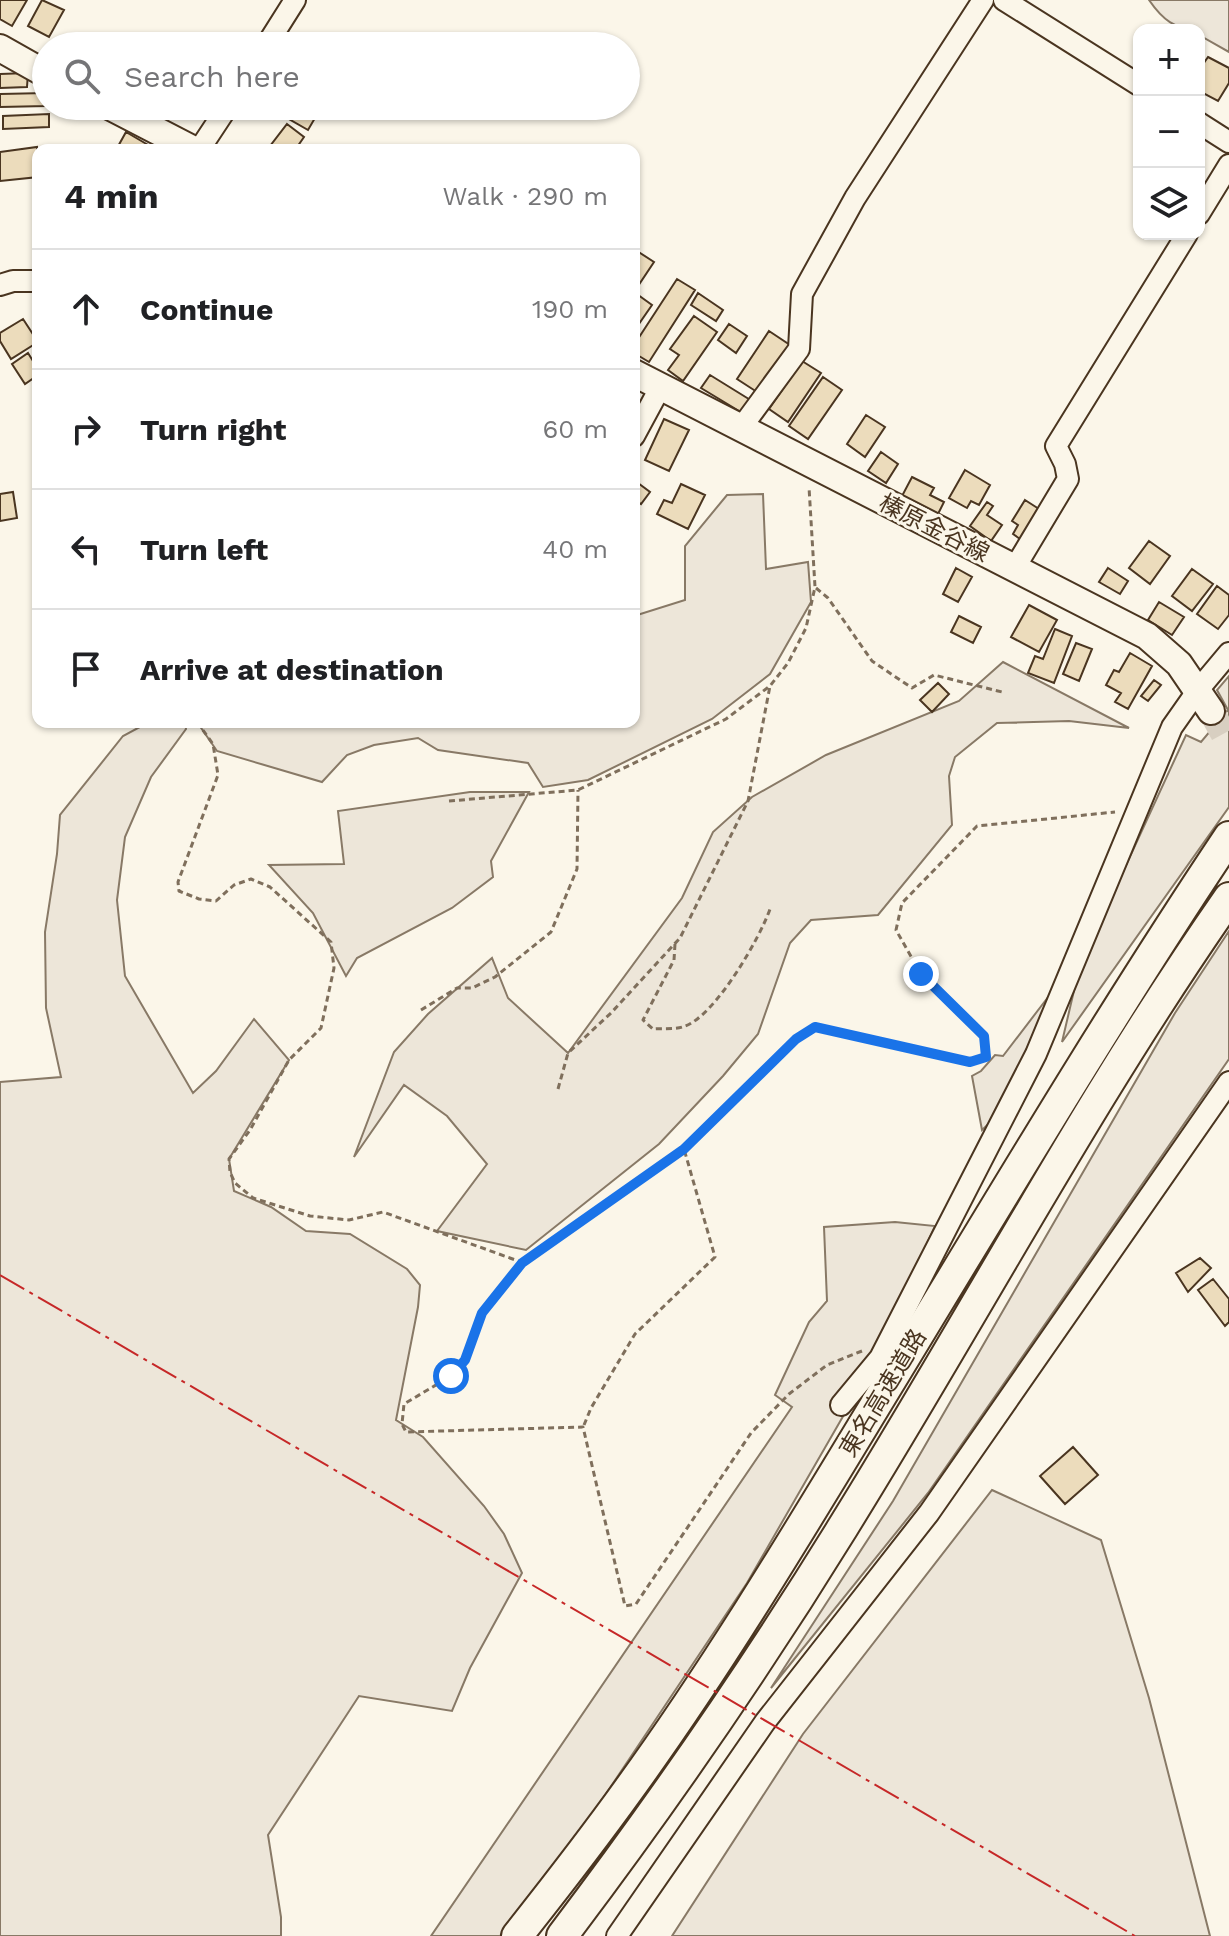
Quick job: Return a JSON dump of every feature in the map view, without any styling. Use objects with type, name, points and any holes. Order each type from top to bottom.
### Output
[{"type":"highway","name":"東名高速道路","points":[[517,1936],[629,1789],[707,1675],[810,1513],[1059,1101],[1229,837]]},
{"type":"highway","name":"東名高速道路","points":[[562,1936],[633,1842],[726,1708],[835,1540],[1048,1182],[1229,898]]},
{"type":"main road","points":[[0,48],[32,66]]},
{"type":"main road","points":[[137,120],[185,144]]},
{"type":"main road","name":"榛原金谷線","points":[[640,376],[1147,636],[1179,664],[1204,700]]},
{"type":"street","points":[[275,32],[295,0]]},
{"type":"street","points":[[741,428],[799,349],[802,294],[855,198],[983,0]]},
{"type":"street","points":[[1004,0],[1133,81]]},
{"type":"street","points":[[201,144],[218,120]]},
{"type":"street","points":[[1205,127],[1229,142]]},
{"type":"street","points":[[1205,204],[1229,165]]},
{"type":"street","points":[[1014,569],[1068,479],[1056,446],[1183,240]]},
{"type":"street","points":[[0,285],[32,281]]},
{"type":"street","points":[[640,425],[661,386]]},
{"type":"street","points":[[841,1405],[884,1351],[1036,1054],[1172,727],[1204,700],[1229,653]]},
{"type":"street","points":[[617,1936],[765,1722],[929,1513],[1229,1082]]},
{"type":"path","points":[[449,801],[578,790],[726,719],[770,686],[788,663],[806,628],[815,587],[807,463]]},
{"type":"path","points":[[815,587],[828,598],[872,661],[912,688],[934,675],[1002,692]]},
{"type":"path","points":[[558,1089],[568,1053],[611,1013],[675,943],[748,801],[770,686]]},
{"type":"path","points":[[201,728],[213,744],[218,775],[178,882],[179,891],[199,899],[216,901],[234,885],[251,879],[270,887],[331,942],[334,968],[321,1028],[289,1060],[250,1130],[229,1159],[235,1183],[253,1198],[310,1216],[349,1220],[383,1212],[522,1263]]},
{"type":"path","points":[[421,1010],[457,988],[472,988],[495,977],[551,932],[577,869],[578,790]]},
{"type":"path","points":[[583,1427],[406,1432],[402,1424],[404,1404],[451,1376],[465,1360],[482,1313],[522,1263],[684,1149],[796,1039],[815,1027],[970,1062],[986,1057],[984,1036],[921,974],[896,930],[902,903],[977,826],[1114,812],[1134,818]]},
{"type":"path","points":[[675,943],[674,960],[643,1020],[653,1029],[686,1026],[709,1007],[729,984],[763,930],[770,909]]},
{"type":"path","points":[[684,1149],[715,1257],[635,1334],[583,1427],[625,1606],[636,1604],[751,1433],[789,1394],[827,1365],[858,1351],[884,1351]]},
{"type":"shaded area","points":[[1149,0],[1229,0],[1229,52],[1205,38],[1205,24],[1174,24],[1159,13]]},
{"type":"shaded area","points":[[763,494],[766,569],[808,562],[811,602],[770,674],[712,719],[588,780],[543,787],[528,763],[438,750],[418,738],[374,745],[347,755],[322,782],[217,751],[201,728],[640,728],[640,614],[685,600],[685,546],[727,495]]},
{"type":"shaded area","points":[[1003,662],[1129,728],[1069,721],[997,723],[955,757],[949,776],[952,825],[878,915],[811,920],[790,943],[758,1034],[723,1076],[659,1144],[526,1250],[437,1231],[487,1164],[447,1116],[404,1085],[354,1157],[394,1052],[428,1014],[492,958],[508,998],[568,1053],[682,898],[713,832],[752,797],[826,755],[959,701]]},
{"type":"shaded area","points":[[1229,676],[1229,807],[1062,1042],[1080,965],[1186,735],[1201,742],[1228,710],[1217,690]]},
{"type":"shaded area","points":[[138,728],[186,729],[151,777],[125,837],[117,900],[125,976],[193,1093],[216,1071],[254,1019],[289,1060],[229,1159],[234,1191],[271,1207],[306,1231],[350,1234],[407,1269],[420,1285],[396,1420],[423,1437],[484,1506],[504,1534],[522,1573],[470,1668],[452,1711],[359,1696],[268,1835],[281,1917],[281,1936],[0,1936],[0,1082],[61,1077],[46,1008],[45,932],[60,815],[123,736]]},
{"type":"shaded area","points":[[470,792],[529,792],[491,861],[493,877],[452,908],[357,958],[346,976],[313,913],[269,865],[344,864],[338,811]]},
{"type":"shaded area","points":[[1229,931],[1229,1059],[928,1493],[771,1688],[893,1501],[1175,1013]]},
{"type":"shaded area","points":[[1052,992],[1015,1084],[982,1130],[972,1076],[995,1055],[1003,1056]]},
{"type":"shaded area","points":[[895,1222],[935,1226],[868,1373],[747,1583],[545,1885],[500,1936],[431,1936],[792,1407],[775,1395],[809,1322],[827,1301],[824,1227]]},
{"type":"shaded area","points":[[992,1490],[1101,1540],[1149,1698],[1210,1936],[672,1936],[803,1734]]},
{"type":"building","points":[[0,0],[27,0],[12,26],[0,19]]},
{"type":"building","points":[[42,0],[64,10],[52,32],[39,32],[28,26]]},
{"type":"building","points":[[1208,57],[1229,68],[1229,83],[1218,101],[1205,94],[1205,61]]},
{"type":"building","points":[[28,73],[27,87],[0,88],[0,74]]},
{"type":"building","points":[[32,93],[32,106],[0,107],[0,94]]},
{"type":"building","points":[[32,115],[32,120],[49,120],[49,127],[3,129],[3,116]]},
{"type":"building","points":[[291,120],[314,120],[308,130]]},
{"type":"building","points":[[287,124],[304,137],[299,144],[272,144]]},
{"type":"building","points":[[126,132],[146,144],[119,144]]},
{"type":"building","points":[[32,148],[32,178],[0,181],[0,152]]},
{"type":"building","points":[[640,253],[654,262],[640,283]]},
{"type":"building","points":[[677,279],[695,290],[649,362],[640,357],[640,336]]},
{"type":"building","points":[[698,293],[723,310],[716,321],[691,305]]},
{"type":"building","points":[[640,296],[652,305],[640,322]]},
{"type":"building","points":[[694,316],[717,332],[683,381],[668,370],[679,355],[670,349]]},
{"type":"building","points":[[23,319],[32,333],[32,346],[11,359],[0,341],[0,333]]},
{"type":"building","points":[[729,324],[747,336],[736,353],[718,340]]},
{"type":"building","points":[[769,331],[790,345],[757,392],[737,379]]},
{"type":"building","points":[[28,353],[32,359],[32,379],[25,384],[12,364]]},
{"type":"building","points":[[802,361],[821,373],[788,422],[769,409]]},
{"type":"building","points":[[710,375],[752,401],[744,414],[701,388]]},
{"type":"building","points":[[823,377],[842,390],[808,439],[789,426]]},
{"type":"building","points":[[866,415],[885,427],[865,457],[847,444]]},
{"type":"building","points":[[664,419],[689,430],[669,471],[645,460]]},
{"type":"building","points":[[881,452],[898,464],[886,483],[868,471]]},
{"type":"building","points":[[965,470],[990,485],[979,505],[971,501],[967,508],[949,498]]},
{"type":"building","points":[[912,477],[934,488],[930,495],[944,502],[938,514],[902,496]]},
{"type":"building","points":[[640,484],[650,492],[640,503]]},
{"type":"building","points":[[681,484],[705,495],[688,529],[657,514],[664,500],[672,503]]},
{"type":"building","points":[[13,492],[17,518],[0,521],[0,494]]},
{"type":"building","points":[[1025,500],[1039,509],[1020,539],[1013,534],[1018,525],[1012,521]]},
{"type":"building","points":[[987,502],[993,506],[987,515],[1002,525],[991,541],[970,526]]},
{"type":"building","points":[[1149,541],[1170,556],[1150,584],[1129,568]]},
{"type":"building","points":[[956,568],[972,577],[958,602],[943,594]]},
{"type":"building","points":[[1108,568],[1128,581],[1120,594],[1099,582]]},
{"type":"building","points":[[1192,569],[1213,584],[1192,611],[1172,596]]},
{"type":"building","points":[[1217,586],[1229,595],[1229,615],[1218,629],[1197,614]]},
{"type":"building","points":[[1159,602],[1184,617],[1172,635],[1148,620]]},
{"type":"building","points":[[1029,605],[1057,620],[1039,652],[1011,637]]},
{"type":"building","points":[[959,616],[981,627],[973,643],[951,632]]},
{"type":"building","points":[[1055,629],[1072,636],[1054,683],[1028,673],[1035,656],[1043,659]]},
{"type":"building","points":[[1076,643],[1092,649],[1079,681],[1063,674]]},
{"type":"building","points":[[1130,653],[1152,666],[1128,709],[1115,702],[1121,693],[1106,685],[1114,670],[1119,672]]},
{"type":"building","points":[[1154,680],[1161,685],[1148,701],[1141,696]]},
{"type":"building","points":[[938,683],[949,694],[932,712],[920,700]]},
{"type":"building","points":[[1200,1258],[1211,1268],[1188,1292],[1176,1273]]},
{"type":"building","points":[[1213,1279],[1229,1299],[1229,1322],[1225,1326],[1198,1290]]},
{"type":"building","points":[[1073,1447],[1098,1475],[1065,1504],[1040,1476]]},
{"type":"tunnel","points":[[1211,711],[1229,744]]},
{"type":"power","points":[[0,1275],[1135,1936]]},
{"type":"route","points":[[451,1376],[465,1360],[482,1313],[522,1263],[684,1149],[796,1039],[815,1027],[970,1062],[986,1057],[984,1036],[921,974]]}]
